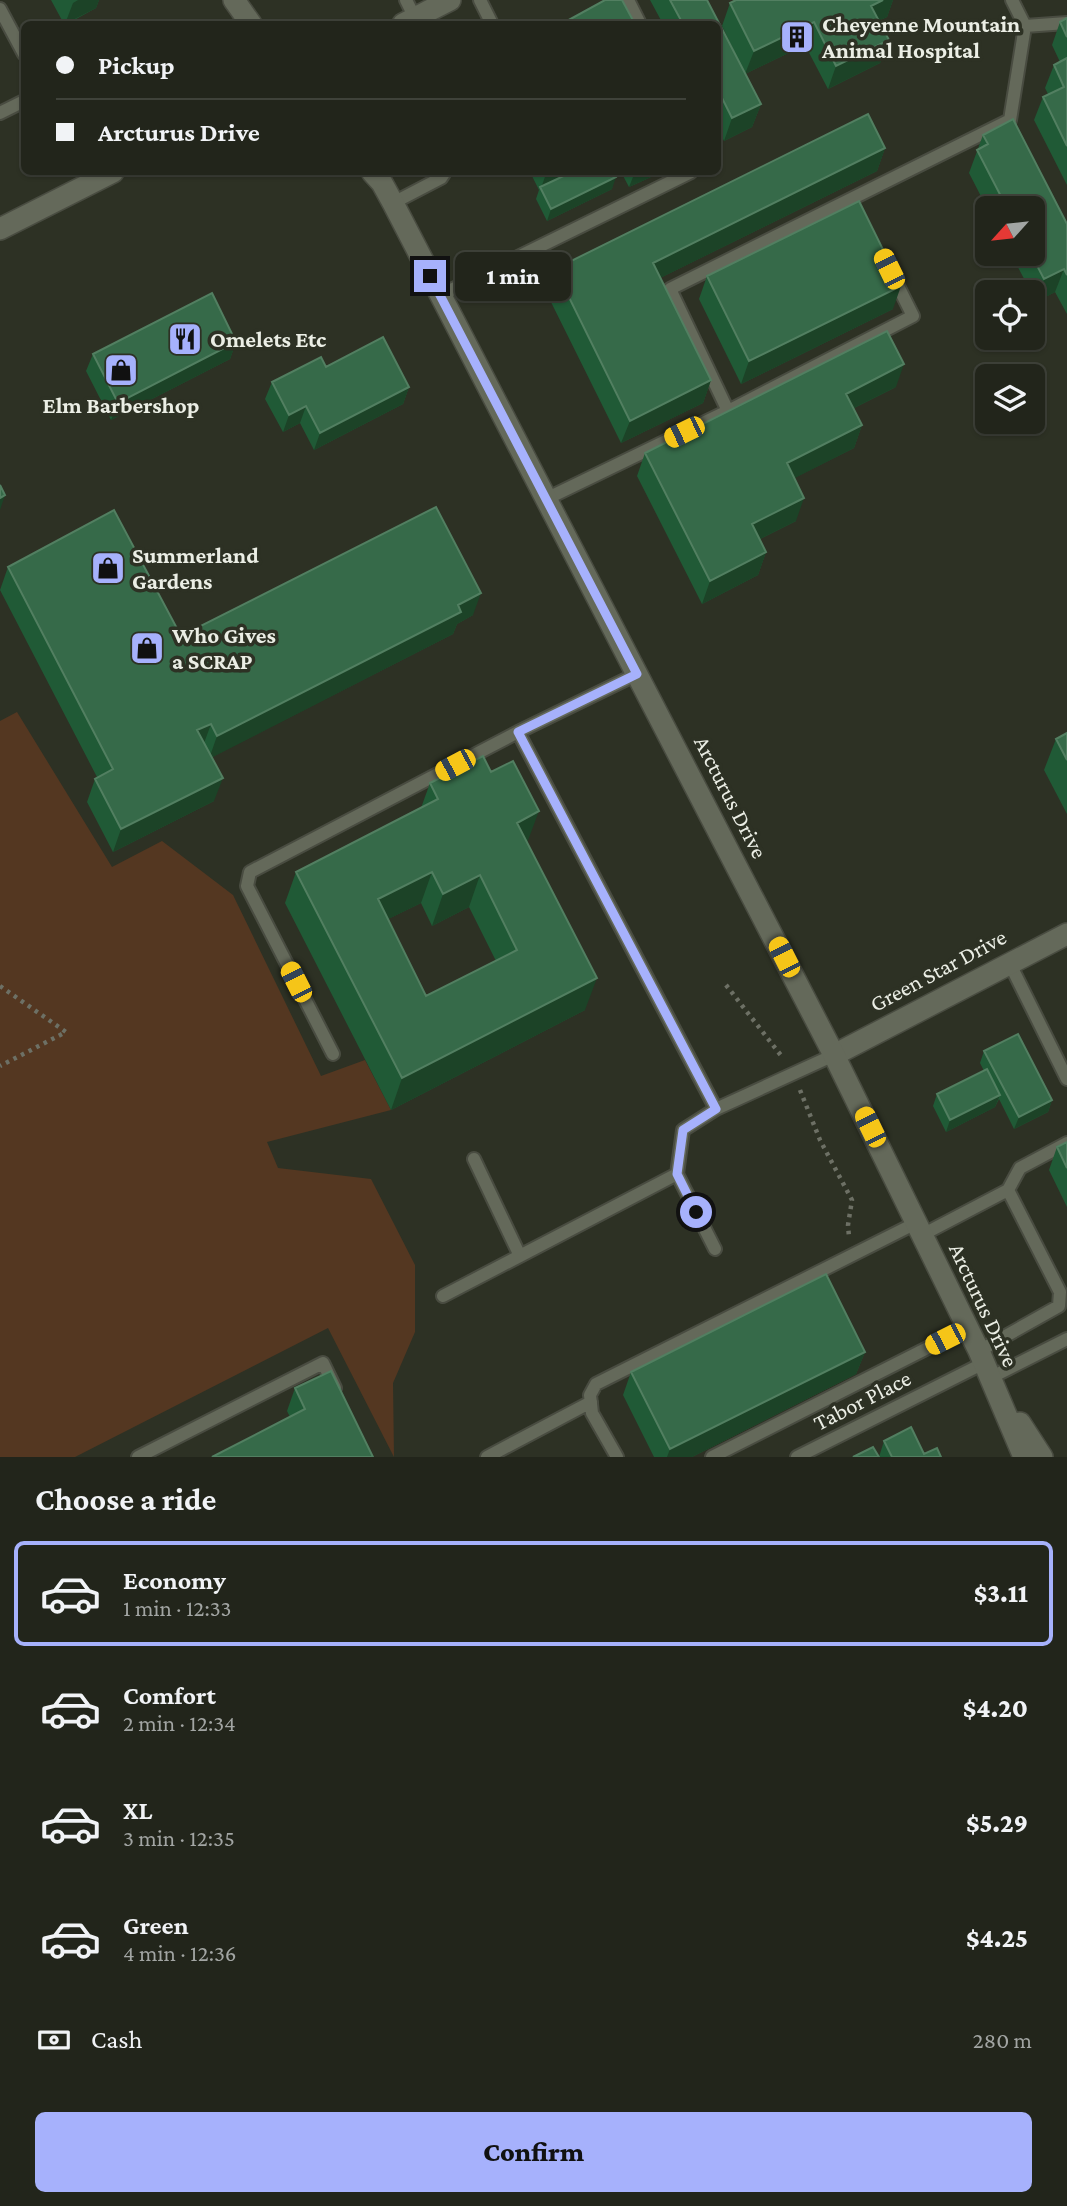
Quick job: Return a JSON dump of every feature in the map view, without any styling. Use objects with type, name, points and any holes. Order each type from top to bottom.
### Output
[{"type":"street","points":[[234,0],[249,21]]},
{"type":"street","points":[[408,14],[450,0]]},
{"type":"street","points":[[0,229],[107,175]]},
{"type":"street","name":"Arcturus Drive","points":[[375,175],[393,203],[835,1055],[984,1364],[1024,1457]]},
{"type":"street","name":"Green Star Drive","points":[[835,1055],[1067,934]]},
{"type":"street","points":[[984,1364],[1042,1457]]},
{"type":"lane","points":[[480,0],[490,21]]},
{"type":"lane","points":[[628,0],[638,21]]},
{"type":"lane","points":[[1012,0],[1025,26],[1010,120],[1017,133]]},
{"type":"lane","points":[[0,9],[21,48]]},
{"type":"lane","points":[[1025,26],[1067,23]]},
{"type":"lane","points":[[0,113],[21,102]]},
{"type":"lane","points":[[728,411],[670,289],[857,204],[1010,120]]},
{"type":"lane","points":[[393,203],[443,175]]},
{"type":"lane","points":[[440,295],[685,175]]},
{"type":"lane","points":[[546,499],[728,411],[913,316],[889,269]]},
{"type":"lane","points":[[333,1054],[247,886],[250,872],[518,732],[637,674]]},
{"type":"lane","points":[[518,732],[716,1109]]},
{"type":"lane","points":[[1009,962],[1067,1079]]},
{"type":"lane","points":[[715,1249],[677,1174],[683,1130],[716,1109],[835,1055]]},
{"type":"lane","points":[[617,1457],[592,1413],[590,1395],[596,1384],[851,1256],[1008,1190],[1020,1168],[1067,1143]]},
{"type":"lane","points":[[474,1159],[520,1256]]},
{"type":"lane","points":[[443,1296],[677,1174]]},
{"type":"lane","points":[[984,1364],[1059,1306],[1060,1292],[1008,1190]]},
{"type":"lane","points":[[712,1457],[967,1328]]},
{"type":"lane","points":[[984,1364],[1067,1339]]},
{"type":"lane","points":[[138,1457],[323,1363],[340,1398]]},
{"type":"lane","name":"Tabor Place","points":[[797,1457],[984,1364]]},
{"type":"lane","points":[[487,1457],[591,1402]]},
{"type":"path","points":[[726,985],[794,1074],[812,1122],[852,1200],[848,1225],[851,1256]]},
{"type":"path","points":[[0,986],[66,1032],[0,1066]]},
{"type":"shaded area","points":[[17,712],[112,867],[162,841],[233,895],[321,1076],[365,1060],[391,1110],[267,1142],[278,1168],[371,1179],[415,1265],[415,1332],[393,1383],[394,1457],[328,1328],[75,1457],[0,1457],[0,721]]},
{"type":"building","points":[[605,0],[622,0],[633,21],[567,21]]},
{"type":"building","points":[[670,0],[707,0],[718,21],[681,21]]},
{"type":"building","points":[[736,0],[883,0],[871,6],[889,40],[836,66],[814,22],[754,51],[730,3]]},
{"type":"building","points":[[1067,18],[1067,37],[1060,22]]},
{"type":"building","points":[[721,27],[761,104],[732,118],[721,96]]},
{"type":"building","points":[[1067,58],[1067,146],[1043,97],[1064,87],[1054,65]]},
{"type":"building","points":[[868,114],[885,148],[653,263],[711,380],[630,421],[555,269]]},
{"type":"building","points":[[1013,119],[1067,224],[1067,275],[1064,269],[1044,279],[1037,266],[1045,266],[1045,196],[1001,196],[977,150],[988,144],[983,135]]},
{"type":"building","points":[[566,175],[616,177],[551,209],[540,187]]},
{"type":"building","points":[[859,201],[901,286],[749,361],[707,276]]},
{"type":"building","points":[[212,293],[236,342],[118,403],[93,354]]},
{"type":"building","points":[[887,331],[904,364],[846,394],[862,425],[787,463],[804,498],[752,524],[766,552],[710,581],[645,453]]},
{"type":"building","points":[[383,337],[409,387],[320,433],[306,406],[289,415],[272,382],[321,357],[326,367]]},
{"type":"building","points":[[0,485],[5,495],[0,498]]},
{"type":"building","points":[[436,507],[481,593],[458,605],[461,612],[217,736],[211,724],[197,730],[223,778],[121,829],[95,779],[113,769],[8,567],[114,510],[181,636]]},
{"type":"building","points":[[1067,733],[1067,760],[1056,739]]},
{"type":"building","points":[[483,756],[491,772],[513,761],[539,811],[517,823],[597,978],[402,1078],[296,872],[438,799],[430,783]],"holes":[[[432,872],[443,894],[480,875],[517,950],[426,996],[378,899]]]},
{"type":"building","points":[[1018,1034],[1052,1100],[1019,1117],[984,1051]]},
{"type":"building","points":[[987,1069],[1000,1095],[950,1120],[937,1094]]},
{"type":"building","points":[[1067,1142],[1067,1168],[1057,1147]]},
{"type":"building","points":[[826,1274],[865,1352],[670,1449],[631,1372]]},
{"type":"building","points":[[331,1371],[373,1457],[212,1457],[305,1409],[295,1388]]},
{"type":"building","points":[[911,1427],[924,1454],[937,1448],[941,1457],[892,1457],[884,1441]]},
{"type":"building","points":[[873,1447],[879,1457],[853,1457]]},
{"type":"place","name":"Cheyenne Mountain Animal Hospital","points":[[797,37]]},
{"type":"place","name":"Omelets Etc","points":[[185,339]]},
{"type":"place","name":"Elm Barbershop","points":[[121,370]]},
{"type":"place","name":"Summerland Gardens","points":[[108,568]]},
{"type":"place","name":"Who Gives a SCRAP","points":[[147,648]]},
{"type":"route","points":[[430,276],[637,674],[518,732],[716,1109],[683,1130],[677,1174],[696,1212]]}]
